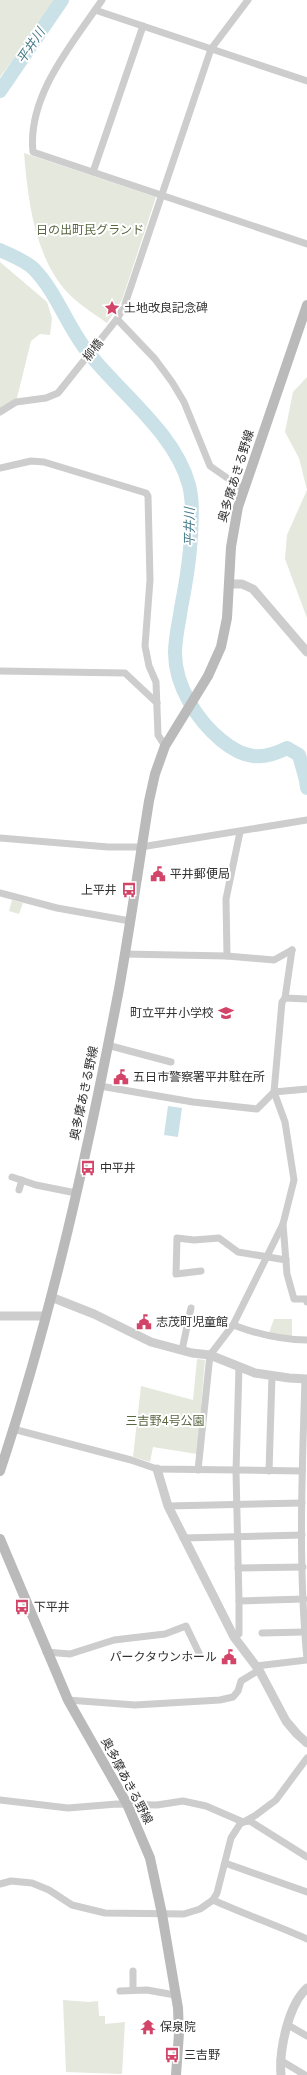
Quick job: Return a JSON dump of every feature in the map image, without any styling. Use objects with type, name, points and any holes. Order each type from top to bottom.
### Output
[{"type":"main road","name":"奥多摩あきる野線","points":[[0,1469],[13,1429],[50,1297],[76,1193],[100,1086],[130,921],[151,790],[165,746],[205,681],[221,647],[227,618],[233,528],[243,489],[307,305]]},
{"type":"main road","name":"奥多摩あきる野線","points":[[0,1539],[46,1652],[68,1700],[127,1804],[150,1858],[162,1914],[176,1995],[179,2033],[176,2075]]},
{"type":"street","points":[[102,0],[45,89],[33,128],[33,152],[307,244]]},
{"type":"street","name":"柳橋","points":[[0,412],[22,400],[41,399],[58,393],[117,319],[124,308],[211,49],[248,0]]},
{"type":"street","points":[[95,10],[307,81]]},
{"type":"street","points":[[93,172],[143,26]]},
{"type":"street","points":[[117,319],[155,358],[172,382],[184,402],[210,466],[243,489]]},
{"type":"street","points":[[0,468],[31,461],[44,462],[146,493],[148,496],[150,580],[146,646],[149,666],[156,682],[158,735],[165,746]]},
{"type":"street","points":[[229,584],[242,584],[253,589],[307,652]]},
{"type":"street","points":[[0,671],[125,673],[157,703]]},
{"type":"street","points":[[0,838],[108,847],[141,847],[307,820]]},
{"type":"street","points":[[227,956],[226,899],[240,832]]},
{"type":"street","points":[[0,893],[57,908],[130,921]]},
{"type":"street","points":[[124,954],[227,956],[274,960],[292,950],[285,998],[282,1002],[274,1092],[285,1122],[294,1180],[283,1224],[233,1325],[210,1355],[198,1470]]},
{"type":"street","points":[[285,998],[307,999]]},
{"type":"street","points":[[107,1045],[170,1062]]},
{"type":"street","points":[[100,1086],[193,1102],[257,1110],[274,1092],[307,1089]]},
{"type":"street","points":[[12,1177],[36,1185],[76,1193]]},
{"type":"street","points":[[20,1190],[22,1180]]},
{"type":"street","points":[[283,1224],[287,1274],[294,1299],[307,1299],[307,1302]]},
{"type":"street","points":[[201,1271],[176,1274],[177,1238],[219,1238],[238,1252],[286,1260]]},
{"type":"street","points":[[50,1297],[94,1314],[151,1342],[210,1355],[255,1373],[306,1379],[302,1471],[302,1535],[304,1632],[307,1660],[258,1668],[242,1681],[238,1691],[233,1697],[220,1700],[135,1704],[68,1700]]},
{"type":"street","points":[[182,1350],[183,1338],[191,1308]]},
{"type":"street","points":[[0,1316],[45,1316]]},
{"type":"street","points":[[233,1325],[254,1333],[288,1340],[307,1340]]},
{"type":"street","points":[[239,1367],[236,1471],[240,1634]]},
{"type":"street","points":[[269,1471],[272,1376]]},
{"type":"street","points":[[13,1429],[131,1460],[157,1469],[302,1471]]},
{"type":"street","points":[[157,1469],[168,1506],[183,1538],[240,1634],[286,1721],[307,1743]]},
{"type":"street","points":[[168,1506],[302,1503]]},
{"type":"street","points":[[183,1538],[302,1535]]},
{"type":"street","points":[[238,1568],[303,1567]]},
{"type":"street","points":[[239,1600],[304,1599]]},
{"type":"street","points":[[46,1652],[70,1654],[114,1640],[165,1634],[186,1626],[199,1653]]},
{"type":"street","points":[[262,1633],[304,1632]]},
{"type":"street","points":[[0,1884],[12,1881],[32,1883],[49,1890],[72,1905],[100,1912],[184,1914],[200,1909],[213,1900],[217,1893],[231,1838],[243,1822],[256,1815],[276,1800],[307,1758]]},
{"type":"street","points":[[0,1800],[68,1808],[127,1804],[157,1805],[184,1802],[206,1806],[243,1822],[250,1821],[307,1857]]},
{"type":"street","points":[[225,1863],[307,1892]]},
{"type":"street","points":[[213,1900],[253,1918],[307,1938]]},
{"type":"street","points":[[133,1971],[133,1990]]},
{"type":"street","points":[[120,1991],[147,1990],[176,1995]]},
{"type":"street","points":[[281,2075],[280,2060],[288,2025],[295,2007],[306,1991]]},
{"type":"street","points":[[288,2025],[307,2036]]},
{"type":"street","points":[[280,2060],[305,2075]]},
{"type":"green space","points":[[0,0],[57,0],[0,77]]},
{"type":"green space","name":"日の出町民グランド","points":[[24,153],[156,197],[122,300],[107,323],[73,298],[60,284],[50,267],[42,249],[31,211]]},
{"type":"green space","points":[[0,262],[47,302],[52,318],[50,335],[40,334],[31,341],[17,398],[0,414]]},
{"type":"green space","points":[[307,377],[307,490],[299,458],[285,432],[293,392]]},
{"type":"green space","points":[[307,490],[307,618],[285,559],[287,535]]},
{"type":"green space","points":[[12,900],[23,903],[19,914],[9,911]]},
{"type":"green space","points":[[274,1319],[292,1319],[292,1337],[269,1333]]},
{"type":"green space","name":"三吉野4号公園","points":[[197,1359],[205,1360],[197,1454],[153,1447],[150,1462],[133,1457],[141,1386],[193,1400]]},
{"type":"green space","points":[[63,2000],[89,2002],[98,2001],[99,2016],[105,2016],[105,2024],[125,2022],[122,2074],[66,2072]]},
{"type":"water","points":[[168,1106],[182,1108],[178,1137],[164,1135]]},
{"type":"waterway","name":"平井川","points":[[0,91],[62,0]]},
{"type":"waterway","name":"平井川","points":[[0,250],[27,263],[42,278],[87,351],[100,367],[145,414],[172,448],[182,466],[189,485],[192,503],[192,522],[189,562],[176,636],[175,653],[179,678],[189,701],[212,732],[229,746],[238,751],[253,756],[261,756],[269,755],[287,748],[299,755],[307,788]]},
{"type":"place","name":"土地改良記念碑","points":[[112,308]]},
{"type":"place","name":"平井郵便局","points":[[158,874]]},
{"type":"place","name":"上平井","points":[[129,890]]},
{"type":"place","name":"町立平井小学校","points":[[226,1013]]},
{"type":"place","name":"五日市警察署平井駐在所","points":[[121,1077]]},
{"type":"place","name":"中平井","points":[[88,1168]]},
{"type":"place","name":"志茂町児童館","points":[[144,1322]]},
{"type":"place","name":"下平井","points":[[22,1607]]},
{"type":"place","name":"パークタウンホール","points":[[229,1657]]},
{"type":"place","name":"保泉院","points":[[148,2027]]},
{"type":"place","name":"三吉野","points":[[172,2055]]}]
